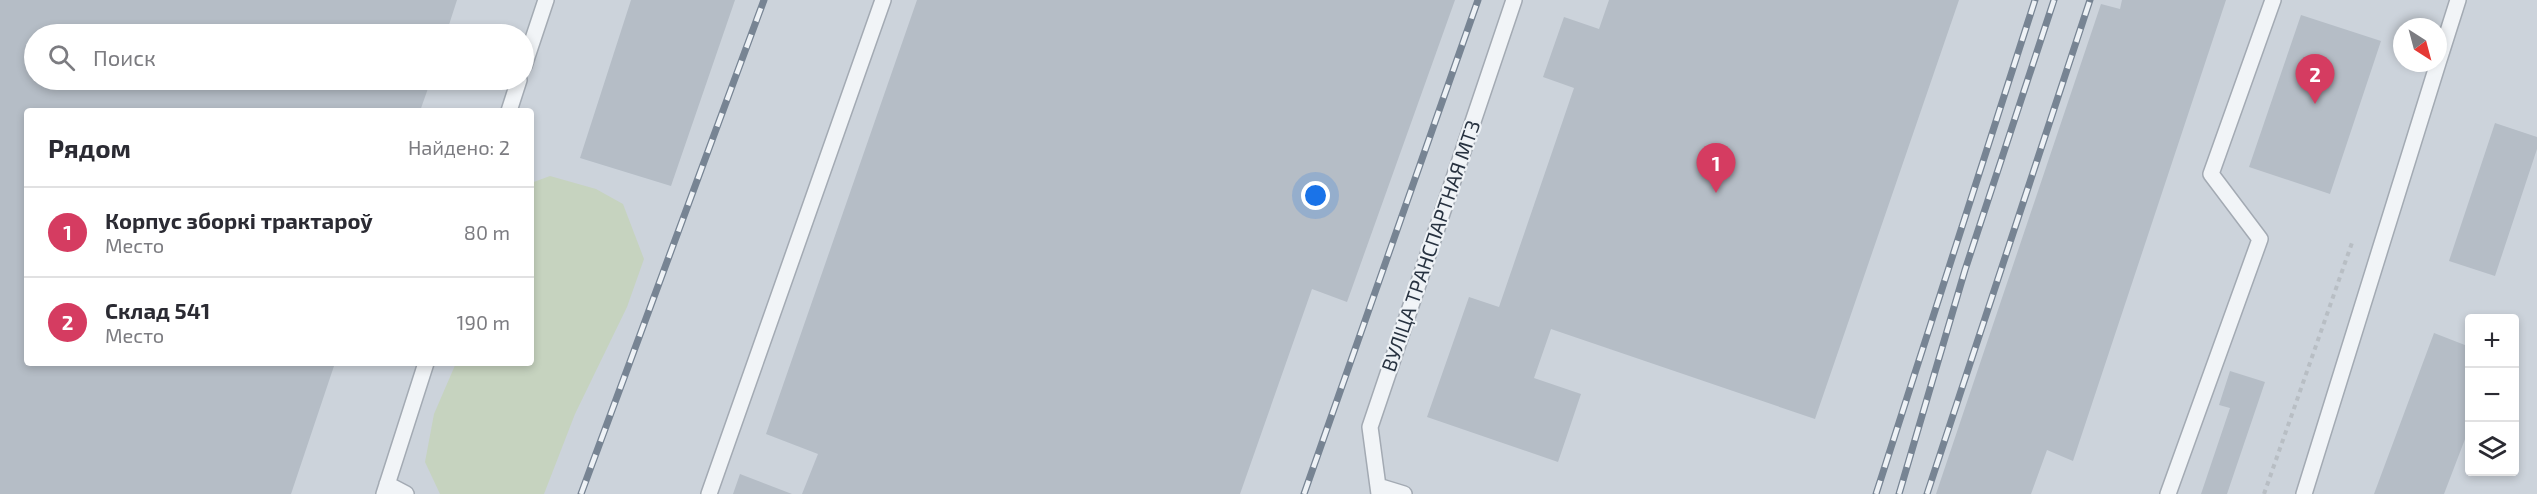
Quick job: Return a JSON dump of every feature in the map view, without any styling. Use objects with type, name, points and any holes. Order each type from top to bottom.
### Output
[{"type":"lane","points":[[534,36],[546,0]]},
{"type":"lane","points":[[709,494],[883,0]]},
{"type":"lane","name":"ВУЛІЦА ТРАНСПАРТНАЯ МТЗ","points":[[1378,490],[1370,427],[1514,0]]},
{"type":"lane","points":[[2168,494],[2260,239],[2211,174],[2273,0]]},
{"type":"lane","points":[[2447,35],[2458,0]]},
{"type":"lane","points":[[2304,494],[2435,72]]},
{"type":"lane","points":[[510,108],[516,90]]},
{"type":"lane","points":[[406,494],[385,489],[425,366]]},
{"type":"lane","points":[[1378,490],[1404,494]]},
{"type":"path","points":[[2264,494],[2354,238]]},
{"type":"shaded area","points":[[0,0],[2537,0],[2537,494],[0,494]]},
{"type":"green space","points":[[550,176],[596,189],[623,204],[644,259],[627,307],[575,414],[544,494],[440,494],[425,462],[434,414],[455,366],[534,366],[534,182]]},
{"type":"building","points":[[0,0],[457,0],[449,24],[24,24],[24,90],[427,90],[421,108],[24,108],[24,366],[334,366],[291,494],[0,494]]},
{"type":"building","points":[[631,0],[735,0],[671,186],[580,158]]},
{"type":"building","points":[[917,0],[1455,0],[1347,302],[1312,289],[1240,494],[802,494],[818,454],[766,434]]},
{"type":"building","points":[[1609,0],[1959,0],[1815,419],[1551,329],[1534,378],[1581,394],[1558,462],[1427,417],[1469,297],[1499,307],[1574,88],[1543,77],[1564,17],[1599,29]]},
{"type":"building","points":[[2122,0],[2226,0],[2073,461],[2047,450],[2031,494],[1936,494],[2101,4],[2120,9]]},
{"type":"building","points":[[2301,15],[2381,41],[2330,194],[2249,167]]},
{"type":"building","points":[[2495,123],[2537,137],[2537,149],[2495,276],[2449,261]]},
{"type":"building","points":[[2434,333],[2465,345],[2465,439],[2444,494],[2374,494]]},
{"type":"building","points":[[2230,371],[2265,382],[2227,494],[2201,494],[2230,408],[2219,405]]},
{"type":"building","points":[[740,474],[792,494],[733,494]]},
{"type":"railway","points":[[581,494],[764,0]]},
{"type":"railway","points":[[1304,494],[1478,0]]},
{"type":"railway","points":[[1876,494],[2035,0]]},
{"type":"railway","points":[[1899,494],[1965,270],[2054,0]]},
{"type":"railway","points":[[1927,494],[2090,0]]},
{"type":"place","name":"Склад 541","points":[[2315,104]]},
{"type":"place","name":"Корпус зборкі трактароў","points":[[1716,193]]}]
